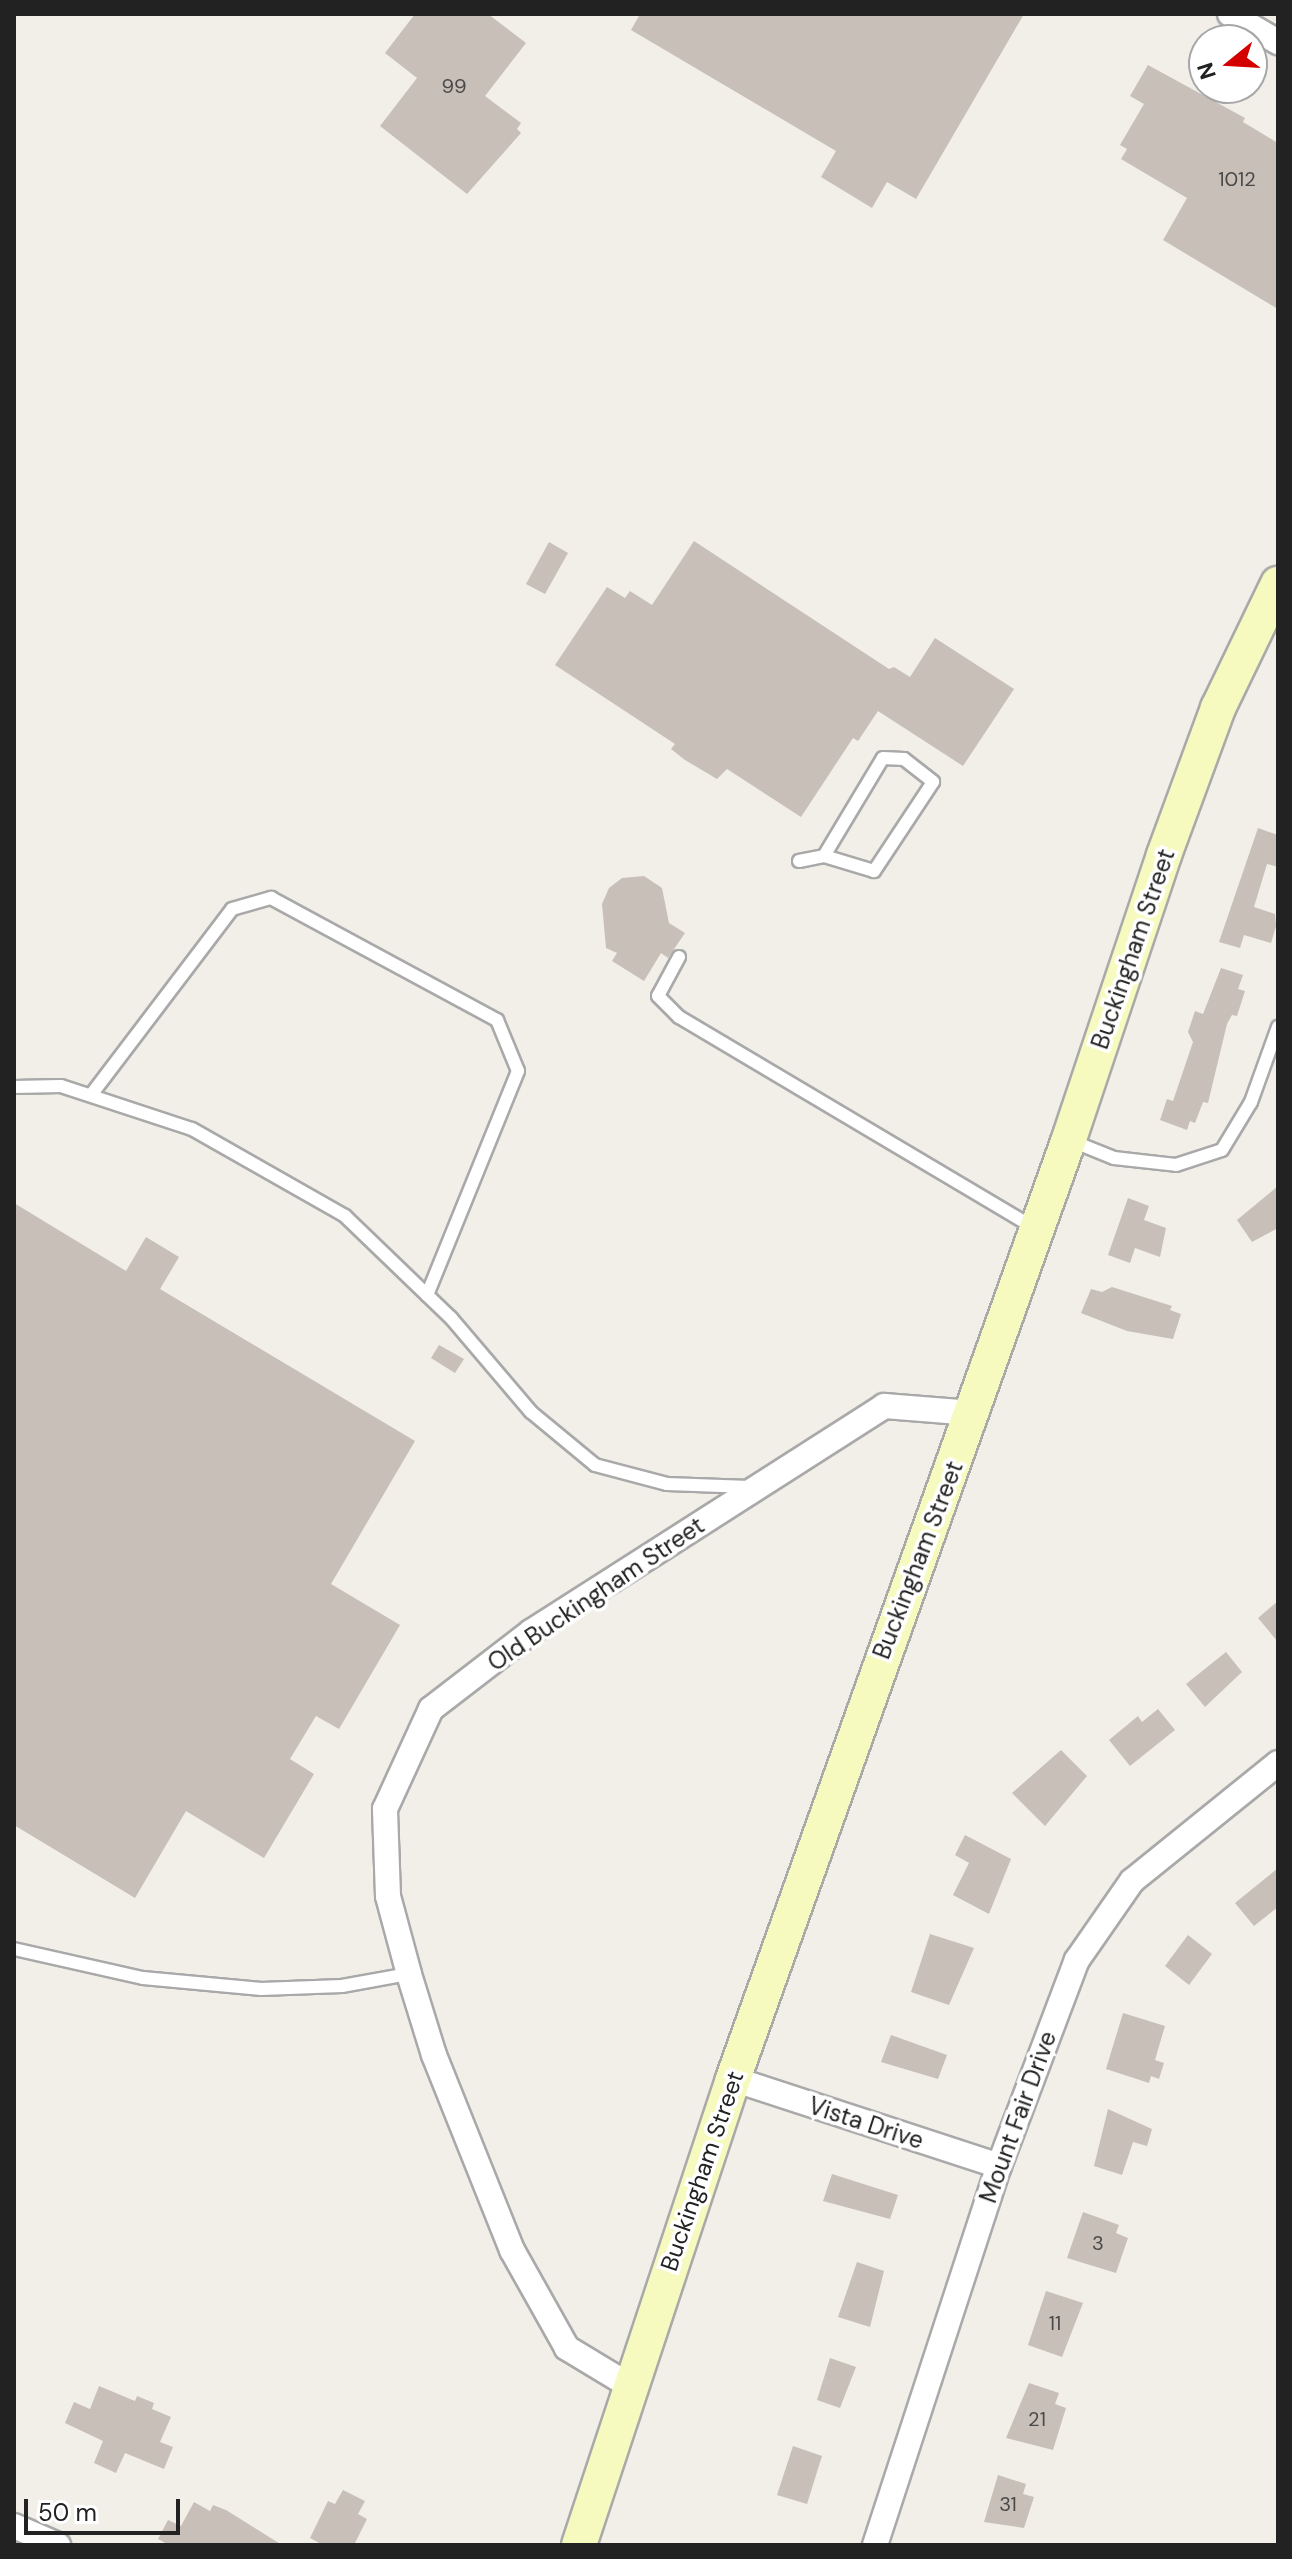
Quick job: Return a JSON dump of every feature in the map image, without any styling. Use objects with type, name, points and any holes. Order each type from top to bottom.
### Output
[{"type":"main road","name":"Buckingham Street","points":[[579,2545],[733,2079],[973,1413],[1218,708],[1278,584]]},
{"type":"street","points":[[1230,14],[1278,42]]},
{"type":"street","name":"Old Buckingham Street","points":[[630,2386],[567,2348],[512,2250],[434,2055],[409,1974],[388,1896],[385,1809],[431,1709],[531,1632],[884,1406],[973,1413]]},
{"type":"street","name":"Mount Fair Drive","points":[[875,2545],[999,2166],[1077,1960],[1132,1881],[1278,1763]]},
{"type":"street","name":"Vista Drive","points":[[733,2079],[999,2166]]},
{"type":"street","points":[[14,2526],[57,2545]]},
{"type":"lane","points":[[799,861],[824,856],[874,871],[933,782],[904,759],[883,758],[824,856]]},
{"type":"lane","points":[[91,1095],[232,909],[271,898],[497,1020],[518,1071],[427,1295]]},
{"type":"lane","points":[[679,957],[658,996],[679,1017],[1037,1229]]},
{"type":"lane","points":[[1069,1139],[1114,1158],[1176,1165],[1222,1150],[1251,1102],[1278,1027]]},
{"type":"lane","points":[[14,1087],[61,1086],[192,1129],[345,1216],[427,1295],[531,1412],[595,1465],[667,1484],[759,1487]]},
{"type":"lane","points":[[14,1949],[143,1978],[261,1989],[342,1986],[409,1974]]},
{"type":"building","points":[[415,14],[488,14],[526,43],[485,96],[521,123],[517,129],[521,133],[467,194],[380,126],[417,78],[385,53]]},
{"type":"building","points":[[640,14],[1024,14],[916,199],[887,182],[872,208],[821,177],[836,151],[631,30]]},
{"type":"building","points":[[1148,65],[1188,87],[1188,104],[1219,104],[1245,118],[1243,122],[1278,143],[1278,309],[1163,240],[1187,198],[1121,159],[1127,149],[1120,145],[1144,104],[1130,96]]},
{"type":"building","points":[[694,541],[889,669],[894,667],[910,677],[935,638],[1014,689],[963,766],[878,711],[858,741],[853,738],[801,817],[727,769],[717,779],[671,749],[675,744],[555,665],[607,587],[625,598],[630,591],[652,605]]},
{"type":"building","points":[[549,542],[568,553],[545,594],[526,584]]},
{"type":"building","points":[[1258,828],[1278,835],[1278,867],[1267,864],[1254,907],[1275,914],[1276,926],[1271,943],[1244,935],[1240,948],[1219,942]]},
{"type":"building","points":[[644,876],[662,888],[669,923],[685,933],[668,958],[661,953],[644,981],[612,961],[617,953],[606,948],[602,904],[609,888],[622,878]]},
{"type":"building","points":[[1221,968],[1243,975],[1238,989],[1245,991],[1237,1016],[1232,1015],[1227,1024],[1208,1103],[1203,1102],[1195,1123],[1190,1121],[1187,1130],[1160,1120],[1167,1099],[1173,1101],[1193,1042],[1188,1032],[1195,1011],[1203,1014]]},
{"type":"building","points":[[1278,1186],[1278,1228],[1252,1242],[1237,1220]]},
{"type":"building","points":[[1128,1198],[1149,1206],[1144,1220],[1166,1228],[1160,1257],[1135,1248],[1130,1263],[1108,1255]]},
{"type":"building","points":[[14,1203],[126,1271],[146,1237],[179,1257],[160,1289],[415,1441],[331,1584],[400,1625],[339,1729],[316,1716],[290,1759],[314,1774],[264,1858],[186,1811],[135,1898],[14,1825]]},
{"type":"building","points":[[1112,1287],[1172,1306],[1170,1310],[1181,1314],[1173,1339],[1127,1331],[1081,1313],[1091,1289],[1102,1292]]},
{"type":"building","points":[[439,1345],[464,1359],[455,1373],[431,1358]]},
{"type":"building","points":[[1278,1601],[1278,1642],[1258,1618]]},
{"type":"building","points":[[1226,1652],[1242,1672],[1205,1707],[1186,1684]]},
{"type":"building","points":[[1158,1709],[1175,1730],[1130,1766],[1109,1740],[1138,1716],[1142,1722]]},
{"type":"building","points":[[1061,1750],[1087,1776],[1045,1826],[1012,1793]]},
{"type":"building","points":[[965,1835],[1011,1859],[989,1914],[953,1895],[969,1863],[955,1855]]},
{"type":"building","points":[[1278,1868],[1278,1907],[1254,1926],[1235,1903]]},
{"type":"building","points":[[930,1934],[974,1948],[949,2005],[911,1992]]},
{"type":"building","points":[[1188,1935],[1212,1954],[1189,1985],[1165,1966]]},
{"type":"building","points":[[1123,2013],[1165,2026],[1155,2060],[1164,2063],[1159,2079],[1151,2076],[1149,2083],[1106,2069]]},
{"type":"building","points":[[891,2035],[947,2055],[938,2079],[881,2062]]},
{"type":"building","points":[[1108,2109],[1152,2129],[1147,2146],[1133,2142],[1122,2175],[1094,2166]]},
{"type":"building","points":[[832,2174],[898,2195],[890,2219],[823,2201]]},
{"type":"building","points":[[1083,2212],[1119,2225],[1116,2233],[1128,2238],[1116,2273],[1067,2258]]},
{"type":"building","points":[[857,2262],[884,2271],[870,2327],[838,2317]]},
{"type":"building","points":[[1046,2291],[1083,2303],[1062,2357],[1028,2345]]},
{"type":"building","points":[[830,2358],[856,2367],[840,2408],[817,2400]]},
{"type":"building","points":[[1029,2383],[1059,2393],[1055,2404],[1066,2408],[1053,2450],[1006,2438]]},
{"type":"building","points":[[99,2386],[135,2401],[137,2396],[154,2403],[152,2409],[171,2417],[160,2442],[173,2447],[164,2469],[125,2453],[116,2473],[94,2463],[103,2441],[65,2423],[74,2402],[90,2409]]},
{"type":"building","points":[[793,2446],[822,2456],[807,2504],[777,2495]]},
{"type":"building","points":[[998,2475],[1026,2484],[1023,2494],[1034,2497],[1024,2528],[984,2522]]},
{"type":"building","points":[[343,2490],[365,2501],[358,2514],[367,2519],[354,2545],[323,2545],[310,2538],[328,2501],[335,2504]]},
{"type":"building","points":[[194,2502],[210,2511],[213,2505],[226,2510],[282,2545],[169,2545],[158,2539],[168,2520],[181,2526]]}]
